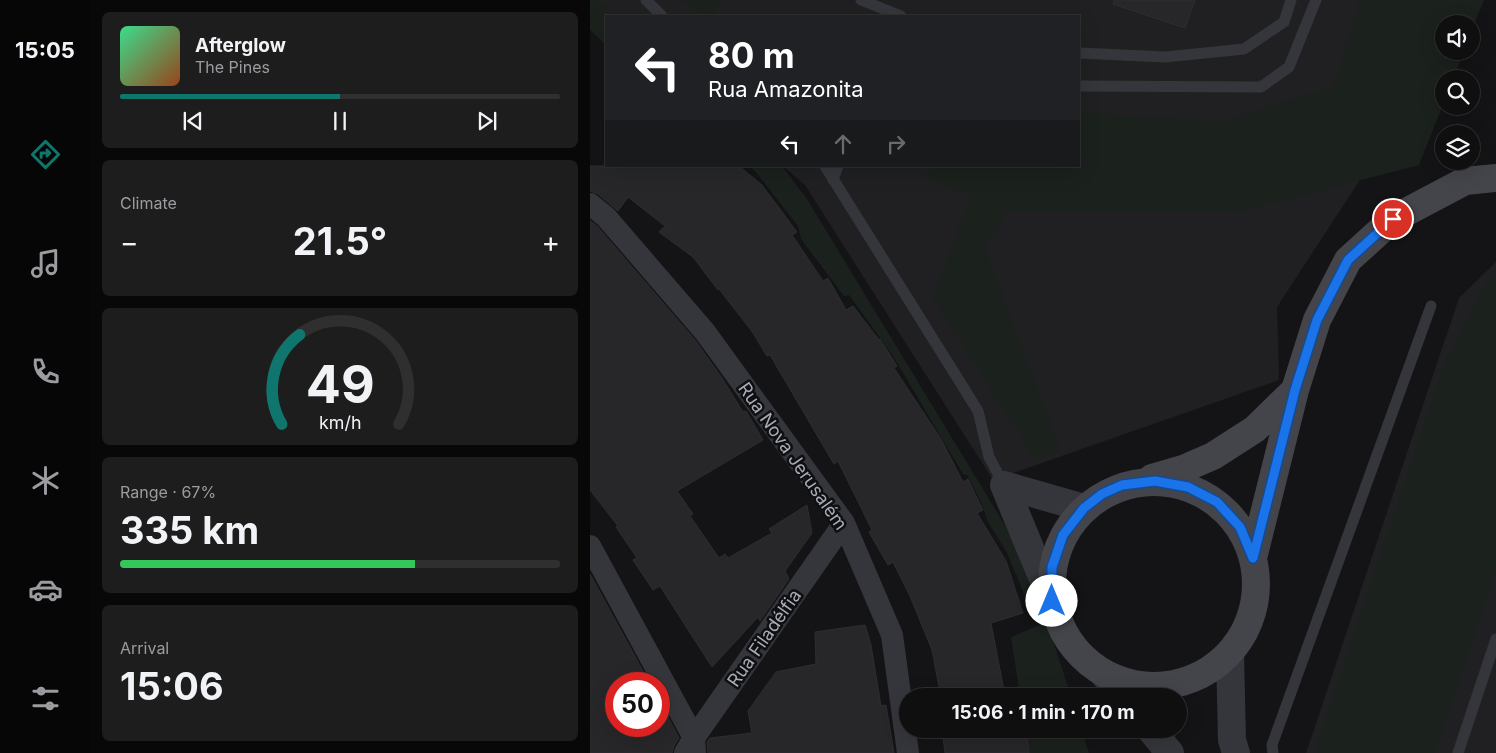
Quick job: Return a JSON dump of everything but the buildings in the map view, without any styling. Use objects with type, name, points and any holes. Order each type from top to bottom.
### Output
[{"type":"main road","points":[[1253,558],[1295,390],[1317,320],[1348,260],[1393,219],[1465,181],[1496,178]]},
{"type":"main road","points":[[1122,485],[1155,481],[1188,487],[1217,502],[1240,527],[1253,558],[1257,592],[1248,625],[1230,654],[1202,675],[1170,686],[1135,685],[1103,673],[1079,654],[1062,629],[1052,601],[1052,567],[1063,535],[1084,508],[1102,494],[1122,485],[1183,469],[1213,456],[1255,429],[1295,390]]},
{"type":"street","name":"Rua Nova Jerusalém","points":[[590,204],[606,217],[705,332],[844,524],[892,634],[908,753]]},
{"type":"street","points":[[1004,486],[1084,508]]},
{"type":"street","points":[[1004,486],[1052,601]]},
{"type":"street","name":"Rua Filadélfia","points":[[692,748],[844,524]]},
{"type":"street","points":[[590,546],[692,748]]},
{"type":"street","points":[[1230,654],[1232,740],[1236,753]]},
{"type":"street","points":[[1103,673],[1115,688]]},
{"type":"street","points":[[1158,738],[1170,753]]},
{"type":"lane","points":[[646,0],[661,15]]},
{"type":"lane","points":[[860,0],[898,15]]},
{"type":"lane","points":[[1080,53],[1165,57],[1244,49],[1284,22],[1291,0]]},
{"type":"lane","points":[[1080,86],[1261,87],[1289,67],[1316,0]]},
{"type":"lane","points":[[826,167],[978,411],[989,457],[1004,486]]},
{"type":"lane","points":[[833,180],[838,167]]},
{"type":"lane","points":[[1273,753],[1272,745],[1431,306]]},
{"type":"lane","points":[[1458,753],[1496,639]]},
{"type":"shaded area","points":[[590,0],[1478,0],[1457,15],[1435,15],[1435,60],[1438,60],[1277,307],[1279,380],[993,480],[805,185],[784,167],[1080,167],[1080,15],[605,15]]},
{"type":"shaded area","points":[[590,0],[598,0],[616,15],[605,15],[605,44],[590,30]]},
{"type":"shaded area","points":[[680,0],[720,0],[713,15],[702,15]]},
{"type":"shaded area","points":[[1360,0],[1484,0],[1478,15],[1435,15],[1435,60],[1460,60],[1457,70],[1435,70],[1435,115],[1439,115],[1419,165],[1240,212],[1006,212],[985,250],[1061,451],[1035,459],[933,298],[971,195],[924,177],[933,167],[1080,167],[1080,113],[1224,121],[1334,86]]},
{"type":"shaded area","points":[[750,167],[783,167],[807,199],[1003,522],[1074,648],[1061,643],[1046,615],[1033,616],[1007,553],[988,522],[981,502],[967,475],[963,474],[893,356],[849,295],[844,296],[801,239],[798,226]]},
{"type":"shaded area","points":[[1496,262],[1496,753],[1306,753],[1459,298]]},
{"type":"shaded area","points":[[1496,275],[1496,570],[1435,753],[1317,753],[1316,748],[1445,362],[1485,283]]},
{"type":"shaded area","points":[[1047,622],[1068,688],[1019,688],[1011,637]]},
{"type":"shaded area","points":[[1026,738],[1084,738],[1089,753],[1029,753]]},
{"type":"route","points":[[1052,601],[1052,567],[1063,535],[1084,508],[1102,494],[1122,485],[1155,481],[1188,487],[1217,502],[1240,527],[1253,558],[1295,390],[1317,320],[1348,260],[1393,219]]}]
